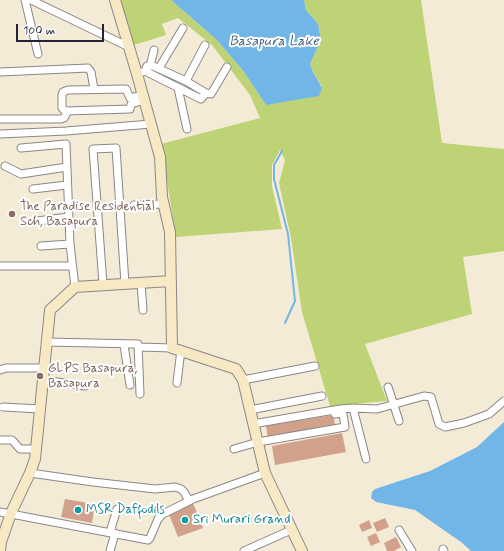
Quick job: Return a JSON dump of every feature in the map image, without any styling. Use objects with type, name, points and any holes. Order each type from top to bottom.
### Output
[{"type":"street","points":[[25,0],[38,54]]},
{"type":"street","points":[[31,0],[129,47]]},
{"type":"street","points":[[114,0],[129,47],[144,70],[201,99],[206,92]]},
{"type":"street","points":[[159,68],[183,28]]},
{"type":"street","points":[[186,81],[205,45]]},
{"type":"street","points":[[154,50],[144,70],[144,97],[160,157],[164,204],[170,232],[170,281],[176,349],[177,383]]},
{"type":"street","points":[[144,70],[159,68],[211,94],[227,67]]},
{"type":"street","points":[[0,72],[88,68],[91,72],[94,89]]},
{"type":"street","points":[[178,88],[187,129]]},
{"type":"street","points":[[94,89],[126,89],[130,101],[130,108],[68,111],[65,111],[62,108],[61,97],[63,92],[68,90],[94,89]]},
{"type":"street","points":[[130,101],[144,97]]},
{"type":"street","points":[[0,119],[61,119],[68,111]]},
{"type":"street","points":[[0,134],[66,131],[151,124]]},
{"type":"street","points":[[21,148],[66,144],[70,244],[75,287]]},
{"type":"street","points":[[103,284],[93,149],[116,148],[125,284]]},
{"type":"street","points":[[5,166],[21,174],[67,167]]},
{"type":"street","points":[[33,189],[67,185]]},
{"type":"street","points":[[134,205],[164,204]]},
{"type":"street","points":[[37,220],[69,217]]},
{"type":"street","points":[[41,246],[70,244]]},
{"type":"street","points":[[0,266],[72,266]]},
{"type":"street","points":[[1,545],[11,513],[35,459],[50,310],[75,287],[103,284],[170,281]]},
{"type":"street","points":[[141,283],[143,310]]},
{"type":"street","points":[[47,342],[124,345],[138,344],[140,394]]},
{"type":"street","points":[[124,345],[130,385]]},
{"type":"street","points":[[139,347],[176,349],[236,369],[243,380],[265,473],[302,551]]},
{"type":"street","points":[[243,380],[315,366]]},
{"type":"street","points":[[0,370],[6,368],[44,368]]},
{"type":"street","points":[[43,380],[85,386]]},
{"type":"street","points":[[388,387],[400,421]]},
{"type":"street","points":[[250,410],[322,396]]},
{"type":"street","points":[[254,425],[326,411],[353,408],[377,409],[424,396],[431,397],[439,424],[445,427],[464,423],[489,414],[504,402]]},
{"type":"street","points":[[3,407],[40,409]]},
{"type":"street","points":[[353,408],[366,459]]},
{"type":"street","points":[[234,449],[258,442],[344,428],[346,426],[342,412],[254,425]]},
{"type":"street","points":[[0,440],[12,440],[20,449],[36,449]]},
{"type":"street","points":[[30,473],[155,489],[174,487],[181,488],[189,501]]},
{"type":"street","points":[[0,512],[148,540],[159,517],[163,514],[189,501],[265,473]]},
{"type":"street","points":[[110,551],[117,509]]},
{"type":"street","points":[[244,551],[292,530]]},
{"type":"street","points":[[399,530],[412,551]]},
{"type":"green space","points":[[118,0],[171,0],[217,40],[244,72],[266,105],[322,87],[310,64],[321,40],[318,24],[306,10],[304,0],[421,0],[442,143],[504,149],[504,251],[463,257],[472,314],[365,344],[387,401],[330,406],[302,312],[291,238],[279,183],[285,160],[280,150],[272,165],[272,186],[282,229],[176,237],[161,144],[260,118],[250,95],[212,45],[178,18],[162,24],[166,35],[131,46]]},
{"type":"water","name":"Basapura Lake","points":[[171,0],[304,0],[306,10],[318,24],[321,40],[310,64],[322,88],[319,96],[266,105],[244,72],[217,40]]},
{"type":"water","points":[[504,422],[504,551],[471,551],[461,542],[415,510],[376,502],[371,498],[372,492],[375,489],[430,471],[477,447]]},
{"type":"building","points":[[333,415],[336,428],[268,439],[266,426]]},
{"type":"building","points":[[342,433],[346,452],[275,465],[272,446]]},
{"type":"building","name":"MSR Daffodils","points":[[65,499],[95,504],[92,523],[61,517]]},
{"type":"building","name":"Sri Murari Grand","points":[[193,503],[203,528],[178,537],[168,512]]},
{"type":"building","points":[[385,518],[389,527],[377,532],[373,523]]},
{"type":"building","points":[[369,520],[372,528],[362,532],[359,525]]},
{"type":"building","points":[[376,533],[380,542],[371,546],[367,537]]},
{"type":"building","points":[[396,537],[401,547],[394,551],[387,551],[384,543]]},
{"type":"waterway","points":[[282,151],[274,165],[274,179],[288,234],[295,301],[285,323]]},
{"type":"place","name":"The Paradise Residential Sch, Basapura","points":[[12,214]]},
{"type":"place","name":"GLPS Basapura, Basapura","points":[[40,376]]},
{"type":"place","name":"MSR Daffodils","points":[[78,510]]},
{"type":"place","name":"Sri Murari Grand","points":[[185,520]]}]
